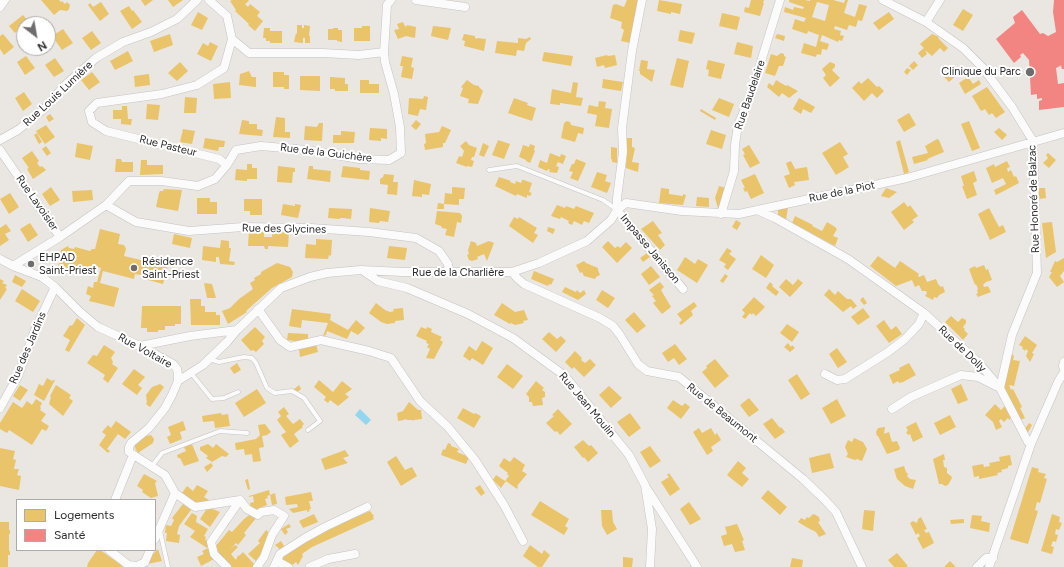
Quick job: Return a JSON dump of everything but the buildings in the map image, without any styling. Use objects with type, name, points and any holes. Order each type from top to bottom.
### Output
[{"type":"street","points":[[0,7],[5,0]]},
{"type":"street","name":"Rue Louis Lumière","points":[[0,140],[18,130],[44,109],[64,86],[96,58],[123,42],[152,32],[177,19],[197,0]]},
{"type":"street","name":"Rue Pasteur","points":[[209,0],[227,16],[232,39],[224,68],[197,85],[162,94],[97,103],[89,111],[92,122],[106,131],[219,159],[227,165]]},
{"type":"street","name":"Rue de la Guichère","points":[[227,165],[236,150],[261,146],[307,150],[359,159],[389,160],[401,154],[400,127],[384,52],[387,5],[391,0]]},
{"type":"street","points":[[416,0],[464,7]]},
{"type":"street","points":[[617,210],[617,198],[623,152],[622,128],[632,51],[642,0]]},
{"type":"street","name":"Rue Baudelaire","points":[[721,214],[734,172],[735,145],[738,125],[751,94],[780,0]]},
{"type":"street","name":"Rue Honoré de Balzac","points":[[883,0],[926,22],[963,48],[983,68],[1012,107],[1033,141],[1037,274],[1012,334],[1000,388]]},
{"type":"street","points":[[926,22],[940,0]]},
{"type":"street","points":[[232,39],[249,53],[323,53],[359,55],[384,52]]},
{"type":"street","name":"Rue de la Piot","points":[[617,210],[626,203],[682,211],[739,214],[907,178],[1064,133]]},
{"type":"street","name":"Rue Lavoisier","points":[[0,150],[60,237]]},
{"type":"street","points":[[12,266],[60,237],[106,205],[129,180],[161,181],[198,186],[215,179],[227,165]]},
{"type":"street","name":"Rue des Glycines","points":[[106,205],[136,222],[189,231],[243,227],[311,228],[369,232],[416,238],[439,252],[448,264],[450,273]]},
{"type":"street","name":"Rue de la Charlière","points":[[178,381],[208,359],[227,342],[258,309],[281,288],[310,277],[327,273],[361,270],[450,273],[512,272],[538,263],[587,241],[611,220],[617,210]]},
{"type":"street","name":"Impasse Janisson","points":[[617,210],[683,289]]},
{"type":"street","name":"Rue de Dolly","points":[[757,210],[775,218],[848,259],[924,313],[979,363],[1000,388],[1028,442],[1031,444]]},
{"type":"street","name":"Rue Voltaire","points":[[0,259],[12,266],[42,277],[55,286],[80,312],[98,327],[140,346],[173,364],[177,369],[178,381],[165,408],[149,428],[131,443],[129,447],[130,452],[133,455]]},
{"type":"street","name":"Rue Jean Moulin","points":[[361,270],[378,281],[407,288],[468,314],[513,338],[565,376],[629,455],[645,485],[697,567]]},
{"type":"street","points":[[403,272],[403,282],[407,288]]},
{"type":"street","name":"Rue de Beaumont","points":[[512,272],[516,278],[524,284],[600,318],[613,326],[638,364],[647,371],[656,374],[679,377],[803,479],[836,512],[862,567]]},
{"type":"street","name":"Rue des Jardins","points":[[0,408],[18,376],[35,330],[55,286]]},
{"type":"street","points":[[258,309],[280,340],[290,347],[321,340],[370,351],[391,358],[420,402],[448,427],[475,460],[504,505],[523,541]]},
{"type":"street","points":[[825,374],[837,380],[845,379],[905,340],[919,324],[924,313]]},
{"type":"street","points":[[140,346],[190,336],[237,330]]},
{"type":"street","points":[[990,567],[1031,444],[1064,371],[1064,362]]},
{"type":"street","points":[[892,409],[911,397],[961,375],[978,377],[1000,388]]},
{"type":"street","points":[[115,499],[133,455],[165,475],[175,493],[195,507],[240,500]]},
{"type":"street","name":"Rue Jean Moulin","points":[[645,485],[652,529],[650,567]]},
{"type":"street","points":[[156,536],[175,493]]},
{"type":"street","points":[[228,567],[214,554],[211,542],[240,500]]},
{"type":"street","points":[[240,500],[247,509],[258,515],[261,512],[274,510],[284,516],[272,536],[264,557],[256,567]]},
{"type":"street","points":[[275,565],[280,554],[308,536],[367,508]]},
{"type":"street","points":[[110,551],[128,565],[137,566],[145,562],[150,551]]},
{"type":"street","points":[[266,551],[271,562],[275,565],[288,567]]},
{"type":"street","points":[[310,567],[328,559],[354,554]]},
{"type":"street","points":[[977,567],[986,558],[993,558]]},
{"type":"lane","points":[[489,170],[517,166],[603,200],[617,210]]},
{"type":"lane","points":[[208,359],[219,362],[244,357],[252,358],[268,388],[275,393],[292,391],[304,398],[320,421],[308,430]]},
{"type":"lane","points":[[191,372],[212,398],[224,398],[238,392]]},
{"type":"lane","points":[[151,467],[162,453],[220,431],[247,434]]},
{"type":"lane","points":[[159,529],[168,567]]},
{"type":"water","points":[[360,409],[371,420],[366,425],[355,415]]},
{"type":"place","name":"Clinique du Parc","points":[[1030,72]]},
{"type":"place","name":"EHPAD Saint-Priest","points":[[31,264]]},
{"type":"place","name":"Résidence Saint-Priest","points":[[134,268]]}]
